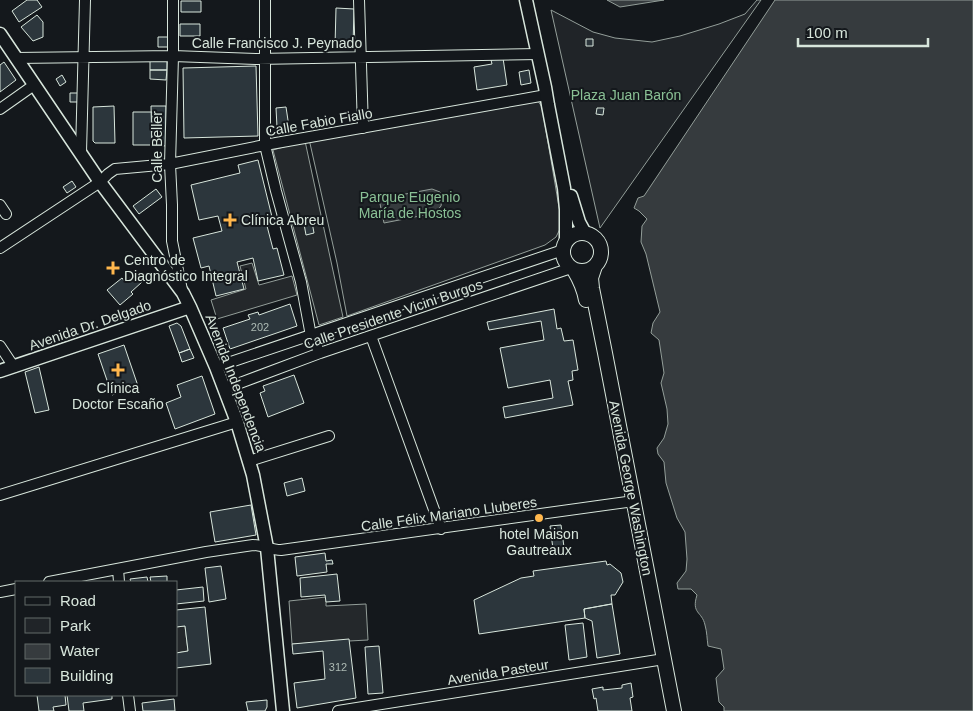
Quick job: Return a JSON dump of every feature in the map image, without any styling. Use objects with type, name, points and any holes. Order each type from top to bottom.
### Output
[{"type":"highway","points":[[585,233],[593,237],[599,244],[600,258],[595,266],[585,271],[572,269],[563,258],[564,245],[573,235],[585,233]]},
{"type":"highway","name":"Avenida George Washington","points":[[595,266],[591,278],[593,298],[605,353],[630,502],[643,596],[674,711]]},
{"type":"highway","name":"Avenida George Washington","points":[[572,269],[580,279],[584,290],[630,502]]},
{"type":"highway","name":"Avenida George Washington","points":[[659,660],[664,711]]},
{"type":"main road","points":[[526,0],[557,148],[566,210],[564,245]]},
{"type":"main road","name":"Avenida Independencia","points":[[0,34],[100,182],[182,293],[216,367],[237,422],[253,475],[267,548],[283,711]]},
{"type":"main road","points":[[557,148],[574,208],[585,233]]},
{"type":"main road","name":"Avenida Dr. Delgado","points":[[0,371],[190,307]]},
{"type":"street","points":[[81,152],[84,0]]},
{"type":"street","name":"Calle Beller","points":[[172,0],[173,56],[170,164],[172,241],[182,293]]},
{"type":"street","points":[[265,0],[265,145],[300,282],[311,336],[320,354]]},
{"type":"street","points":[[359,0],[363,128]]},
{"type":"street","name":"Calle Francisco J. Peynado","points":[[16,58],[173,56],[266,58],[538,54]]},
{"type":"street","points":[[0,109],[34,85]]},
{"type":"street","name":"Calle Fabio Fiallo","points":[[0,248],[100,182],[115,169],[170,164],[265,145],[546,96]]},
{"type":"street","points":[[0,205],[6,214]]},
{"type":"street","name":"Calle Presidente Vicini Burgos","points":[[216,367],[311,336],[564,245]]},
{"type":"street","name":"Calle Presidente Vicini Burgos","points":[[224,389],[371,336],[572,269]]},
{"type":"street","points":[[371,336],[441,529]]},
{"type":"street","points":[[0,346],[14,367]]},
{"type":"street","points":[[0,495],[237,422]]},
{"type":"street","points":[[249,461],[329,436]]},
{"type":"street","name":"Calle Félix Mariano Lluberes","points":[[54,581],[252,545],[282,550],[630,502]]},
{"type":"street","points":[[118,569],[119,581]]},
{"type":"street","points":[[0,592],[15,589]]},
{"type":"street","name":"Avenida Pasteur","points":[[338,711],[659,660]]},
{"type":"street","points":[[128,696],[130,711]]},
{"type":"green space","name":"Plaza Juan Barón","points":[[757,0],[761,0],[600,228],[551,10],[593,32],[615,38],[652,42],[680,36],[745,14]]},
{"type":"green space","name":"Parque Eugenio María de Hostos","points":[[538,101],[542,107],[562,225],[556,237],[545,245],[347,316],[309,139]]},
{"type":"shaded area","points":[[305,141],[343,317],[319,325],[273,150]]},
{"type":"shaded area","points":[[252,263],[259,285],[292,276],[297,295],[217,319],[211,300],[246,289],[240,266]]},
{"type":"shaded area","points":[[326,597],[326,606],[366,604],[368,640],[292,644],[289,601]]},
{"type":"shaded area","points":[[185,626],[188,651],[178,653],[178,627]]},
{"type":"water","points":[[607,0],[664,0],[620,7]]},
{"type":"water","points":[[775,0],[973,0],[973,711],[724,711],[724,707],[719,702],[716,678],[724,669],[721,649],[708,646],[704,620],[695,606],[697,595],[691,589],[678,589],[677,583],[686,571],[685,532],[677,518],[666,483],[664,462],[658,454],[657,448],[664,438],[668,424],[667,409],[661,383],[664,373],[659,340],[651,333],[653,323],[660,312],[646,254],[641,242],[642,226],[647,219],[634,208],[638,198],[644,196]]},
{"type":"water","points":[[432,189],[440,192],[442,199],[441,206],[435,213],[384,223],[379,199]]},
{"type":"building","points":[[27,0],[37,0],[42,7],[19,22],[12,11]]},
{"type":"building","points":[[181,1],[201,1],[201,12],[181,12]]},
{"type":"building","points":[[336,8],[354,9],[353,46],[335,46]]},
{"type":"building","points":[[37,15],[43,22],[43,37],[33,41],[21,27]]},
{"type":"building","points":[[180,24],[200,24],[200,36],[180,36]]},
{"type":"building","points":[[158,37],[169,37],[169,45],[167,47],[158,47]]},
{"type":"building","points":[[586,39],[593,39],[593,46],[586,46]]},
{"type":"building","points":[[503,58],[507,85],[477,90],[474,67],[492,64],[491,60]]},
{"type":"building","points":[[150,59],[167,61],[167,70],[150,70]]},
{"type":"building","points":[[4,62],[16,80],[0,92],[0,65]]},
{"type":"building","points":[[256,66],[258,136],[184,138],[183,68]]},
{"type":"building","points":[[150,70],[167,70],[166,80],[150,79]]},
{"type":"building","points":[[529,70],[531,83],[521,85],[519,72]]},
{"type":"building","points":[[62,75],[66,82],[60,86],[56,79]]},
{"type":"building","points":[[70,93],[78,93],[78,102],[70,102]]},
{"type":"building","points":[[588,93],[589,99],[582,100],[581,94]]},
{"type":"building","points":[[114,106],[115,143],[95,143],[93,141],[93,107]]},
{"type":"building","points":[[151,106],[166,106],[166,146],[152,145]]},
{"type":"building","points":[[286,107],[289,127],[280,129],[277,127],[276,108]]},
{"type":"building","points":[[597,108],[604,108],[603,115],[596,114]]},
{"type":"building","points":[[133,112],[152,112],[152,145],[133,145]]},
{"type":"building","points":[[258,160],[274,225],[267,226],[273,249],[277,248],[284,275],[258,281],[253,258],[237,262],[244,289],[216,296],[209,266],[201,268],[193,238],[222,231],[218,216],[199,220],[191,185],[240,173],[238,165]]},
{"type":"building","points":[[72,181],[76,187],[67,193],[63,187]]},
{"type":"building","points":[[156,189],[162,197],[139,214],[133,206]]},
{"type":"building","points":[[312,222],[314,233],[306,235],[304,224]]},
{"type":"building","points":[[135,274],[142,282],[131,292],[133,294],[120,305],[107,290],[122,278],[125,282]]},
{"type":"building","points":[[290,304],[297,326],[230,349],[223,328],[250,319],[248,315],[258,312],[259,315]]},
{"type":"building","points":[[554,309],[557,329],[561,328],[564,341],[573,340],[578,370],[572,371],[573,380],[568,381],[573,405],[505,418],[503,407],[553,398],[550,380],[508,388],[500,348],[544,340],[541,321],[489,330],[487,322]]},
{"type":"building","points":[[177,323],[181,326],[190,349],[179,353],[169,326]]},
{"type":"building","name":"Clínica Doctor Escaño","points":[[124,345],[138,386],[112,395],[98,354]]},
{"type":"building","points":[[190,349],[194,358],[182,362],[179,353]]},
{"type":"building","points":[[39,367],[49,410],[35,413],[25,372]]},
{"type":"building","points":[[294,375],[304,403],[268,417],[260,393],[265,391],[263,386]]},
{"type":"building","points":[[202,376],[215,414],[175,429],[166,403],[181,397],[177,385]]},
{"type":"building","points":[[302,478],[305,491],[287,496],[284,483]]},
{"type":"building","points":[[251,505],[256,535],[215,542],[210,512]]},
{"type":"building","points":[[561,525],[564,547],[553,549],[550,526]]},
{"type":"building","points":[[325,553],[326,561],[332,560],[333,564],[326,564],[327,572],[297,576],[295,557]]},
{"type":"building","points":[[606,561],[607,565],[610,564],[621,573],[623,582],[615,595],[611,595],[612,604],[584,609],[585,618],[479,634],[474,600],[521,578],[534,576],[533,571]]},
{"type":"building","points":[[221,566],[226,599],[209,602],[205,568]]},
{"type":"building","points":[[337,574],[340,601],[326,602],[325,595],[301,597],[300,578]]},
{"type":"building","points":[[167,576],[167,581],[151,581],[150,577]]},
{"type":"building","points":[[147,577],[148,581],[131,581],[130,579]]},
{"type":"building","points":[[203,587],[204,601],[178,604],[178,590]]},
{"type":"building","points":[[612,604],[620,654],[597,658],[592,621],[585,618],[584,609]]},
{"type":"building","points":[[205,607],[211,664],[178,668],[178,653],[188,651],[185,626],[178,627],[178,610]]},
{"type":"building","points":[[583,623],[587,657],[569,660],[565,625]]},
{"type":"building","points":[[349,639],[356,698],[297,708],[294,683],[325,679],[323,651],[293,654],[292,644]]},
{"type":"building","points":[[379,646],[383,693],[368,694],[365,647]]},
{"type":"building","points":[[631,683],[633,697],[630,698],[632,711],[598,711],[592,689],[603,687],[603,690],[622,688],[622,685]]},
{"type":"building","points":[[37,696],[65,696],[66,705],[53,707],[54,711],[39,711]]},
{"type":"building","points":[[67,696],[112,696],[112,699],[83,703],[84,711],[69,711]]},
{"type":"building","points":[[174,699],[175,711],[143,711],[142,703]]},
{"type":"building","points":[[267,700],[265,711],[248,711],[246,702]]},
{"type":"place","name":"Clínica Abreu","points":[[230,220]]},
{"type":"place","name":"Centro de Diagnóstico Integral","points":[[113,268]]},
{"type":"place","name":"Clínica Doctor Escaño","points":[[118,370]]},
{"type":"place","name":"hotel Maison Gautreaux","points":[[539,518]]}]
